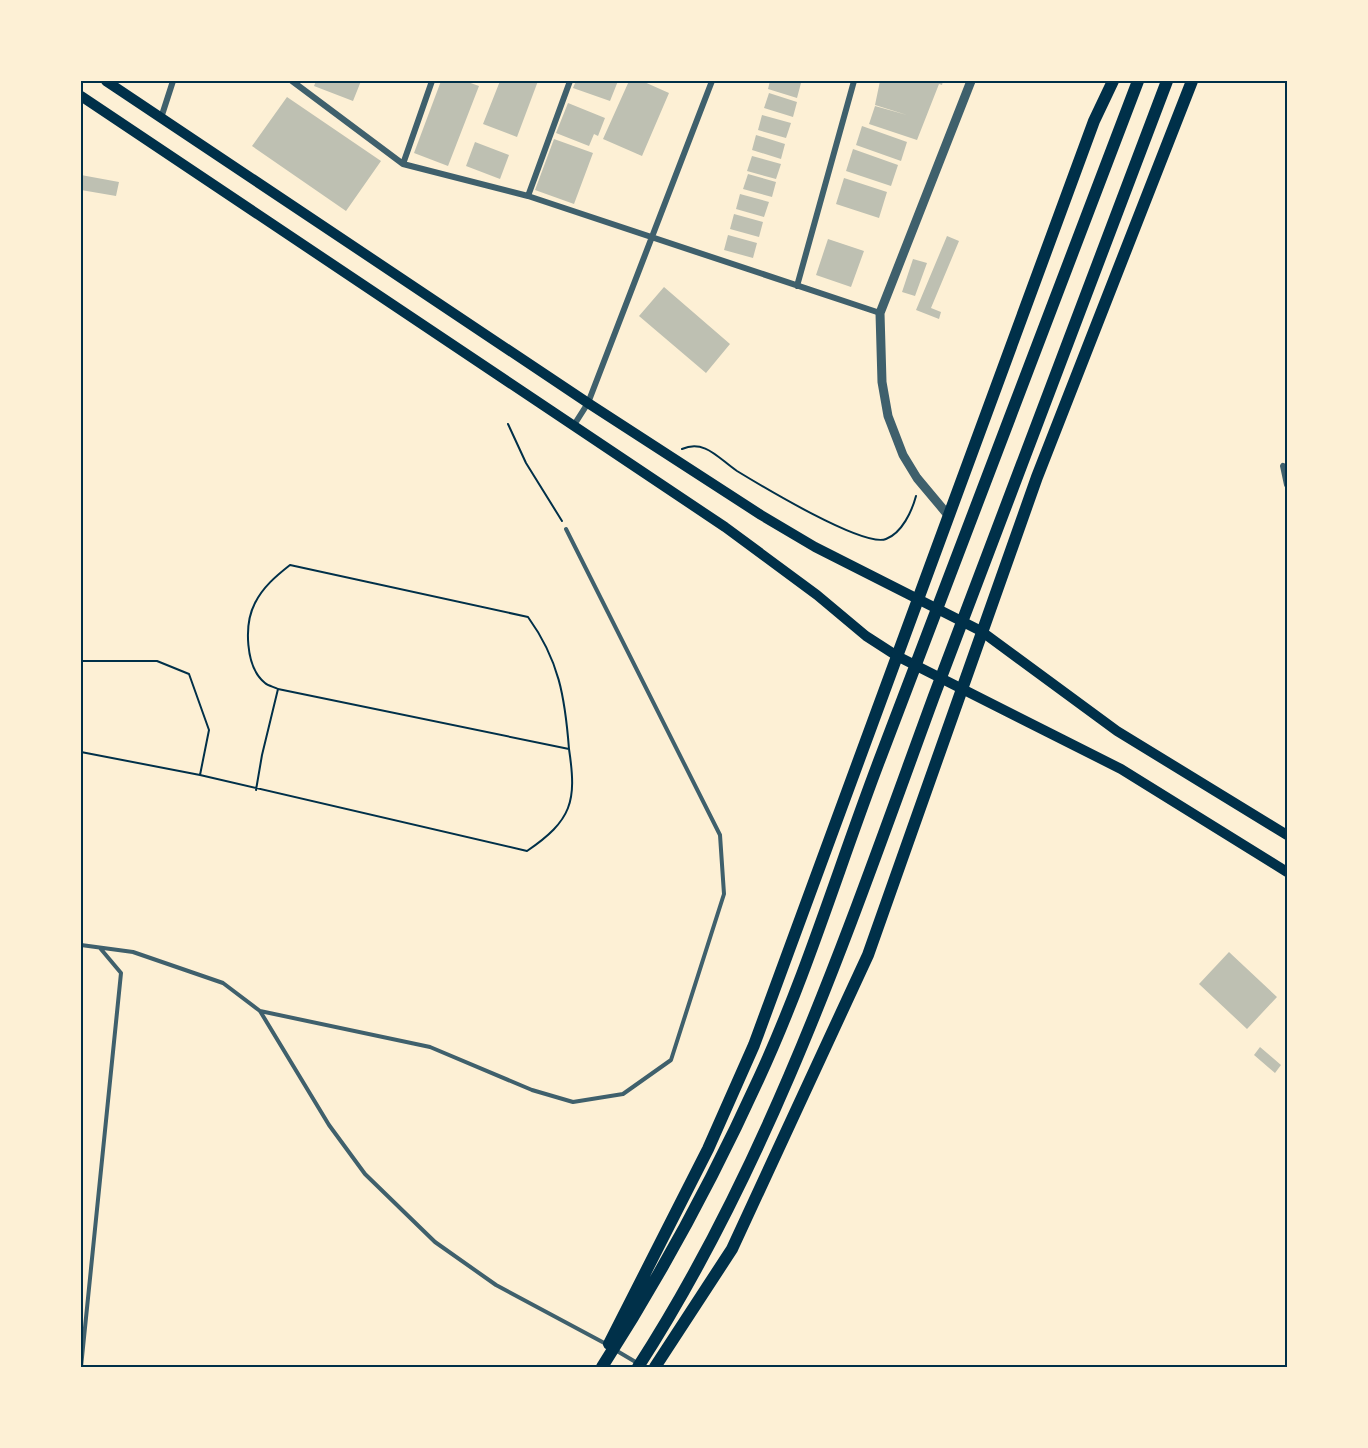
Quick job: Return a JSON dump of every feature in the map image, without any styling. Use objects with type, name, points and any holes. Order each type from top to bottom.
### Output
[{"type":"highway","points":[[600,1367],[708,1149],[754,1045],[920,598],[948,515],[1011,351],[1094,121],[1111,81]]},
{"type":"highway","points":[[600,1367],[637,1312],[703,1192],[760,1076],[804,968],[863,802],[1138,81]]},
{"type":"highway","points":[[638,1367],[660,1332],[732,1198],[784,1088],[830,979],[1008,496],[1167,81]]},
{"type":"highway","points":[[655,1367],[732,1249],[868,955],[1037,477],[1192,81]]},
{"type":"main road","points":[[106,81],[668,455],[815,547],[920,598],[981,631],[1117,731],[1287,835]]},
{"type":"main road","points":[[81,96],[725,527],[817,595],[866,636],[897,656],[1121,769],[1287,872]]},
{"type":"street","points":[[161,118],[173,81]]},
{"type":"street","points":[[292,81],[403,164],[528,196],[650,239],[880,313]]},
{"type":"street","points":[[308,91],[311,81]]},
{"type":"street","points":[[403,164],[432,81]]},
{"type":"street","points":[[528,196],[570,81]]},
{"type":"street","points":[[574,425],[588,403],[712,81]]},
{"type":"street","points":[[797,286],[854,81]]},
{"type":"street","points":[[948,515],[920,482],[903,455],[888,416],[882,382],[880,313],[971,81]]},
{"type":"street","points":[[1287,468],[1283,466],[1287,485]]},
{"type":"lane","points":[[260,1011],[430,1047],[532,1090],[573,1102],[622,1094],[671,1060],[724,894],[720,835],[566,529]]},
{"type":"lane","points":[[81,945],[134,952],[223,983],[260,1011],[329,1125],[365,1174],[435,1242],[496,1285],[570,1323],[645,1367]]},
{"type":"lane","points":[[81,1367],[121,973],[99,947]]},
{"type":"path","points":[[508,424],[526,463],[566,529]]},
{"type":"path","points":[[668,455],[691,445],[705,447],[738,471],[840,528],[870,541],[885,540],[900,529],[914,502],[920,482]]},
{"type":"path","points":[[81,752],[200,775],[256,790],[527,851],[552,834],[568,812],[573,776],[565,700],[547,642],[528,617],[290,565],[269,582],[254,604],[248,633],[253,664],[265,683],[278,689],[569,749]]},
{"type":"path","points":[[81,661],[157,661],[189,674],[209,730],[200,775]]},
{"type":"path","points":[[256,790],[278,689]]},
{"type":"building","points":[[316,81],[361,81],[353,101],[314,86]]},
{"type":"building","points":[[441,81],[465,81],[479,86],[448,166],[414,153]]},
{"type":"building","points":[[500,81],[538,81],[517,137],[483,124]]},
{"type":"building","points":[[576,81],[618,81],[610,101],[573,88]]},
{"type":"building","points":[[629,81],[642,81],[669,93],[642,156],[603,139]]},
{"type":"building","points":[[770,81],[801,83],[797,98],[768,89]]},
{"type":"building","points":[[880,81],[943,81],[942,85],[939,84],[917,140],[869,124],[875,106],[907,115],[875,105]]},
{"type":"building","points":[[769,93],[797,102],[793,117],[764,108]]},
{"type":"building","points":[[287,97],[381,161],[346,211],[252,146]]},
{"type":"building","points":[[568,103],[605,118],[598,136],[594,134],[589,146],[556,133]]},
{"type":"building","points":[[762,115],[791,123],[786,138],[758,130]]},
{"type":"building","points":[[862,126],[907,142],[901,161],[856,145]]},
{"type":"building","points":[[756,135],[785,144],[781,159],[752,150]]},
{"type":"building","points":[[554,139],[593,153],[574,204],[535,190]]},
{"type":"building","points":[[475,142],[509,155],[500,179],[466,166]]},
{"type":"building","points":[[853,149],[898,165],[891,186],[846,171]]},
{"type":"building","points":[[752,156],[781,164],[776,179],[747,171]]},
{"type":"building","points":[[748,174],[776,182],[772,197],[743,189]]},
{"type":"building","points":[[81,175],[119,182],[116,196],[81,190]]},
{"type":"building","points":[[844,178],[887,192],[879,218],[836,204]]},
{"type":"building","points":[[740,194],[769,202],[764,217],[736,209]]},
{"type":"building","points":[[734,214],[763,222],[759,237],[730,229]]},
{"type":"building","points":[[728,235],[757,243],[753,258],[724,250]]},
{"type":"building","points":[[947,236],[959,241],[931,308],[941,312],[939,319],[916,310]]},
{"type":"building","points":[[828,239],[864,251],[851,287],[816,275]]},
{"type":"building","points":[[913,259],[927,263],[915,296],[902,292]]},
{"type":"building","points":[[664,287],[730,344],[706,373],[639,316]]},
{"type":"building","points":[[1229,952],[1277,997],[1247,1029],[1199,984]]},
{"type":"building","points":[[1260,1047],[1281,1065],[1275,1073],[1254,1055]]}]
